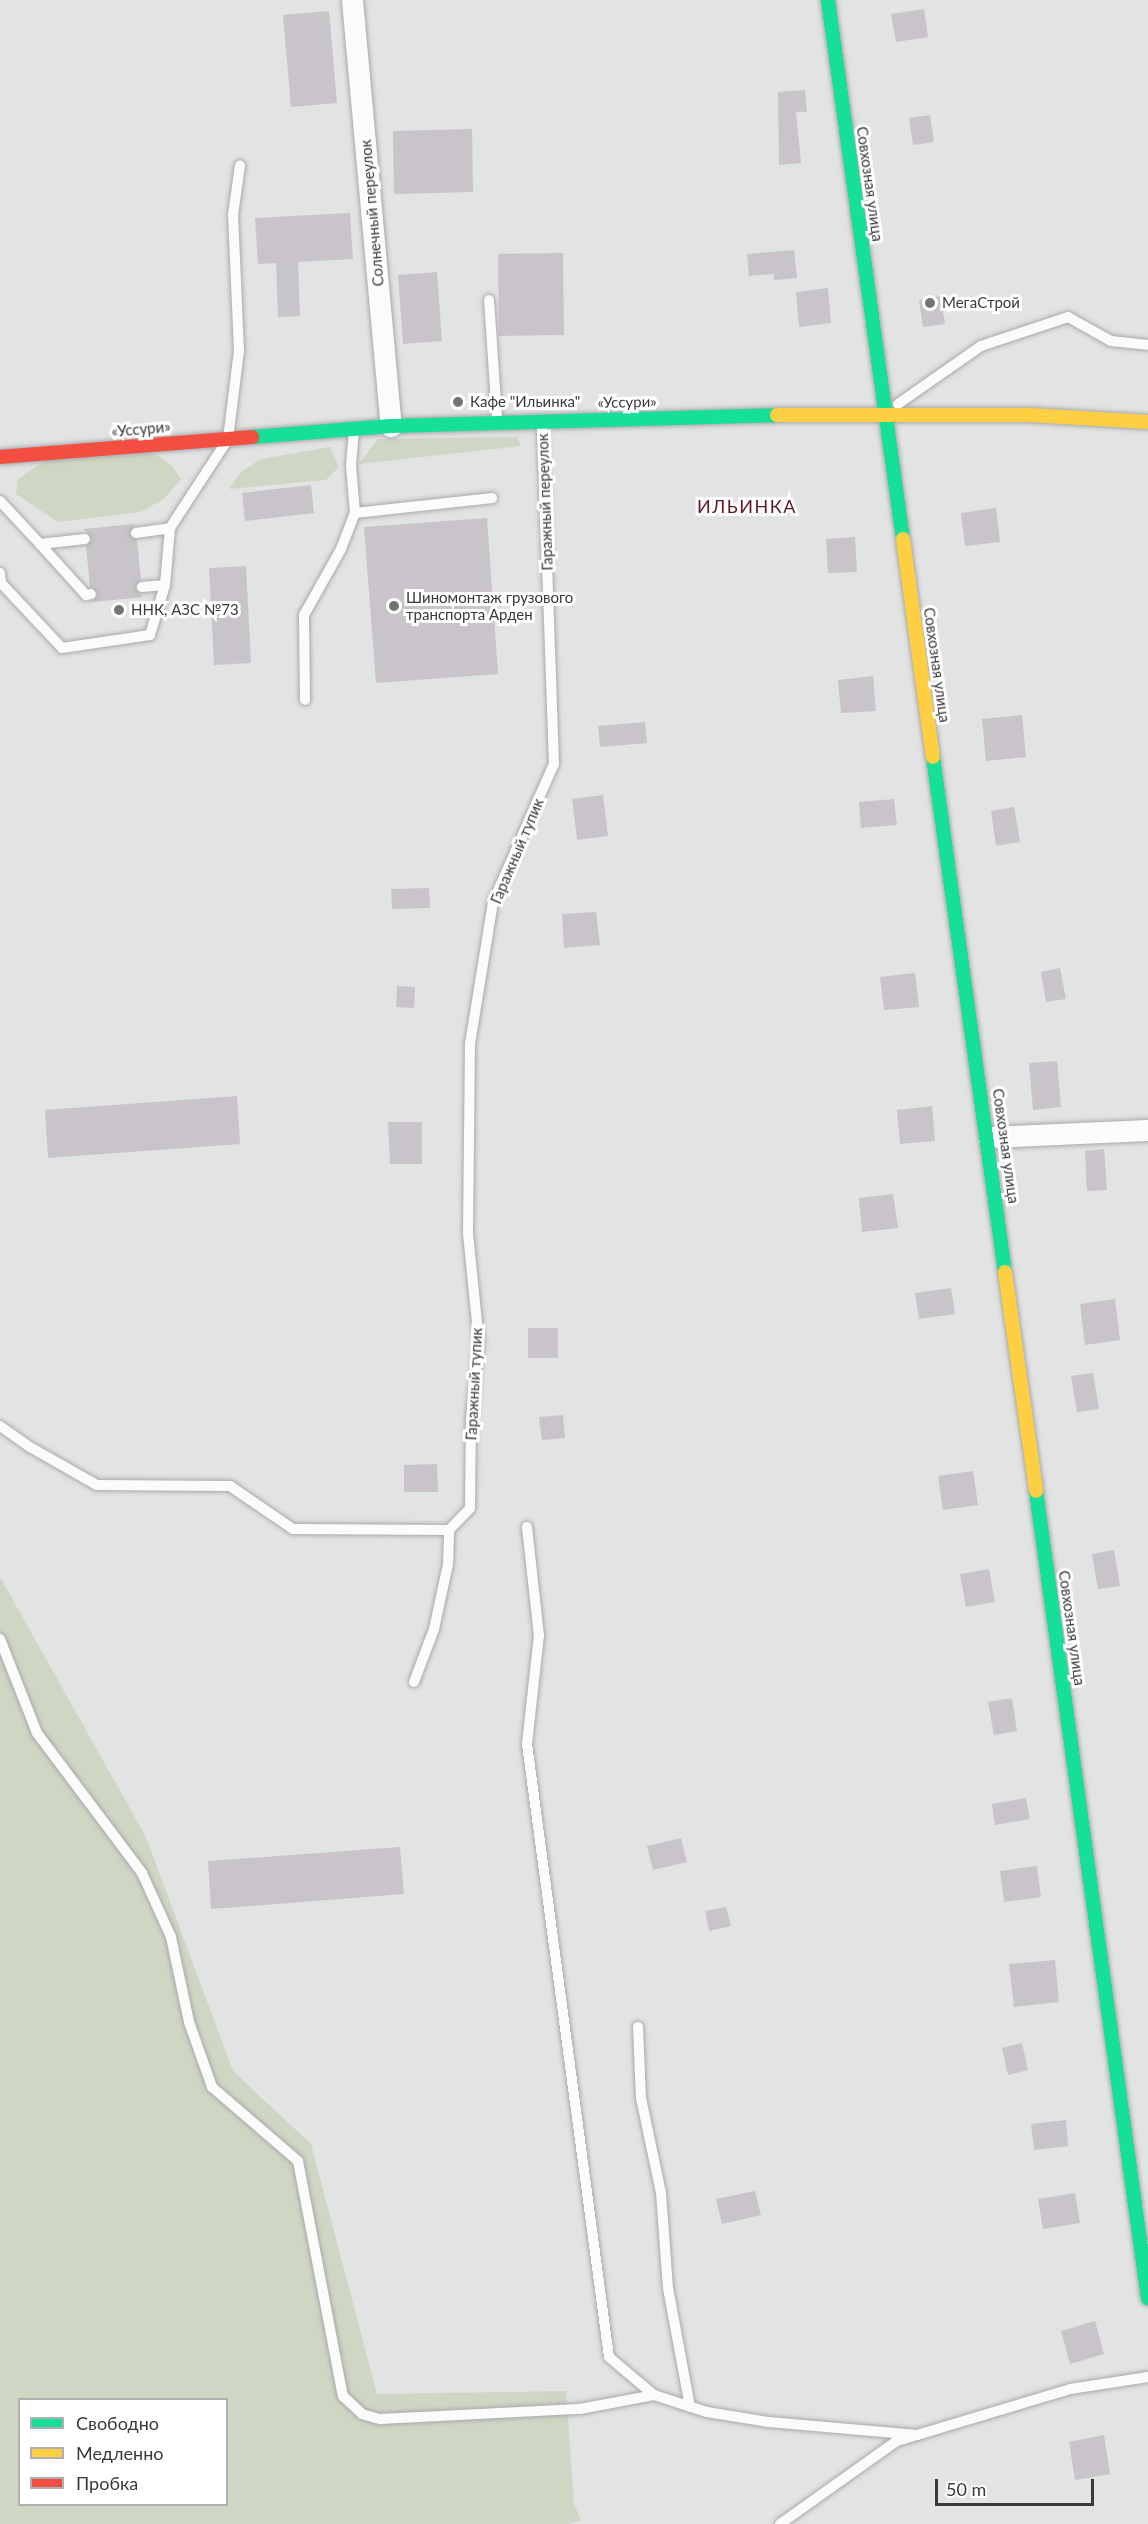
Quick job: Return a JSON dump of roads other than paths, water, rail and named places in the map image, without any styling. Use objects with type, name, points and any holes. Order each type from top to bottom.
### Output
[{"type":"main road","name":"Совхозная улица","points":[[828,0],[884,413],[989,1137],[1148,2298]]},
{"type":"main road","name":"«Уссури»","points":[[0,457],[391,426],[542,420],[884,413],[1148,422]]},
{"type":"street","name":"Солнечный переулок","points":[[352,0],[391,426]]},
{"type":"street","points":[[989,1137],[1148,1130]]},
{"type":"lane","points":[[0,573],[2,583],[62,648],[150,635],[165,585],[170,528],[228,439],[239,351],[233,215],[240,165]]},
{"type":"lane","points":[[489,300],[497,422]]},
{"type":"lane","points":[[884,413],[981,346],[1068,317],[1111,341],[1148,345]]},
{"type":"lane","name":"Гаражный переулок","points":[[542,420],[554,764]]},
{"type":"lane","points":[[305,700],[304,615],[340,549],[355,513],[351,465],[354,429]]},
{"type":"lane","points":[[355,513],[492,498]]},
{"type":"lane","points":[[0,501],[86,595],[91,594]]},
{"type":"lane","points":[[136,533],[170,528]]},
{"type":"lane","points":[[40,544],[85,539]]},
{"type":"lane","points":[[142,587],[165,585]]},
{"type":"lane","name":"Гаражный тупик","points":[[450,1530],[470,1508],[471,1419],[479,1342],[468,1233],[470,1044],[493,902],[554,764]]},
{"type":"lane","points":[[0,1426],[30,1448],[97,1485],[230,1486],[293,1529],[450,1530],[448,1564],[434,1629],[414,1682]]},
{"type":"lane","points":[[527,1527],[538,1635],[527,1744],[609,2357],[654,2395],[690,2407],[769,2422],[917,2435]]},
{"type":"lane","points":[[0,1639],[37,1733],[142,1873],[171,1936],[189,2022],[212,2087],[298,2161],[343,2396],[362,2414],[380,2419],[579,2409],[654,2395]]},
{"type":"lane","points":[[638,2027],[641,2098],[661,2193],[669,2288],[690,2407]]},
{"type":"lane","points":[[1133,2194],[1148,2196]]},
{"type":"lane","points":[[780,2524],[897,2441],[1071,2389],[1148,2377]]},
{"type":"place","name":"МегаСтрой","points":[[930,303]]},
{"type":"place","name":"Кафе \"Ильинка\"","points":[[458,402]]},
{"type":"place","name":"Шиномонтаж грузового транспорта Арден","points":[[394,606]]},
{"type":"place","name":"ННК, АЗС №73","points":[[119,610]]},
{"type":"district","name":"ИЛЬИНКА","points":[[747,506]]}]
